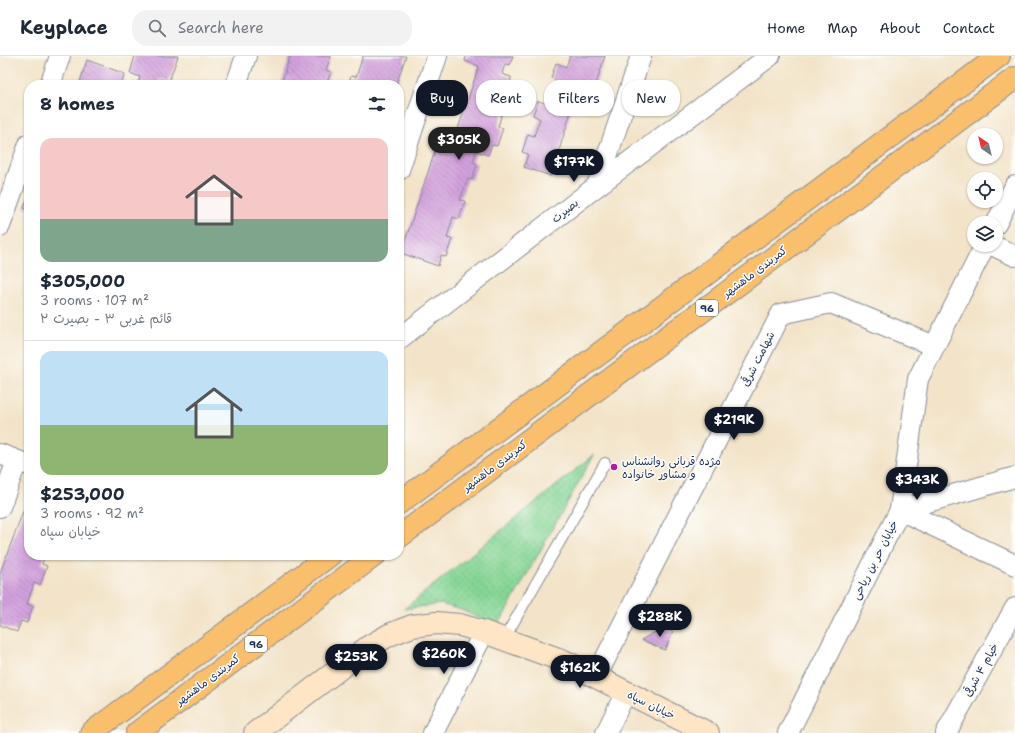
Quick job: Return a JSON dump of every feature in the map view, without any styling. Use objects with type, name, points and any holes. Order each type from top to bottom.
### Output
[{"type":"main road","name":"96","points":[[404,499],[999,56]]},
{"type":"main road","name":"کمربندی ماهشهر","points":[[404,533],[1015,78]]},
{"type":"main road","name":"96","points":[[91,733],[323,560]]},
{"type":"main road","name":"کمربندی ماهشهر","points":[[137,733],[368,560]]},
{"type":"street","points":[[52,80],[60,56]]},
{"type":"street","points":[[238,80],[246,56]]},
{"type":"street","points":[[404,155],[437,56]]},
{"type":"street","points":[[597,186],[641,56]]},
{"type":"street","name":"بصیرت","points":[[404,335],[597,186],[770,56]]},
{"type":"street","points":[[0,226],[24,158]]},
{"type":"street","points":[[1000,216],[1015,186]]},
{"type":"street","points":[[1003,250],[1015,256]]},
{"type":"street","name":"خیابان حر بن ریاحی","points":[[788,733],[900,510],[918,379],[981,252]]},
{"type":"street","name":"شهامت شرقی","points":[[596,677],[781,314],[831,303],[934,346]]},
{"type":"street","points":[[0,507],[15,460]]},
{"type":"street","points":[[900,510],[1015,477]]},
{"type":"street","points":[[900,510],[1015,565]]},
{"type":"street","name":"خیام ۴ شرقی","points":[[946,733],[1015,608]]},
{"type":"street","name":"خیابان سپاه","points":[[255,733],[368,648],[389,635],[412,626],[436,623],[460,625],[484,632],[564,661],[708,733]]},
{"type":"street","points":[[433,733],[484,632]]},
{"type":"street","points":[[606,733],[626,692]]},
{"type":"lane","points":[[504,639],[605,462]]},
{"type":"green space","points":[[594,455],[498,626],[461,610],[441,604],[404,609]]},
{"type":"building","points":[[135,56],[178,56],[169,80],[139,80],[140,77],[130,73]]},
{"type":"building","points":[[290,56],[331,56],[326,70],[331,72],[328,80],[282,80]]},
{"type":"building","points":[[363,56],[406,56],[398,80],[350,80],[351,76],[356,77]]},
{"type":"building","points":[[466,56],[513,56],[510,65],[505,64],[502,74],[511,77],[511,80],[476,80],[476,116],[501,116],[498,127],[503,128],[497,146],[492,145],[488,155],[476,151],[473,162],[477,164],[472,180],[468,179],[460,200],[465,201],[459,219],[453,217],[447,238],[452,239],[446,257],[441,255],[438,266],[404,254],[404,244],[439,139],[453,144],[462,116],[468,116],[468,99],[479,66],[465,61]]},
{"type":"building","points":[[570,56],[605,56],[597,80],[556,80],[551,78],[556,63],[566,67]]},
{"type":"building","points":[[87,60],[125,74],[123,80],[81,80]]},
{"type":"building","points":[[538,101],[544,103],[544,116],[570,116],[551,176],[524,167],[528,154],[522,152],[528,134],[534,136],[540,119],[535,116],[536,116],[536,107]]},
{"type":"building","points":[[24,509],[24,560],[43,560],[42,564],[47,566],[40,585],[34,583],[27,604],[33,606],[27,623],[21,621],[17,632],[0,625],[0,573]]},
{"type":"building","points":[[664,627],[673,632],[665,650],[641,640]]},
{"type":"place","name":"مژده قربانی روانشناس و مشاور خانواده","points":[[614,467]]}]
